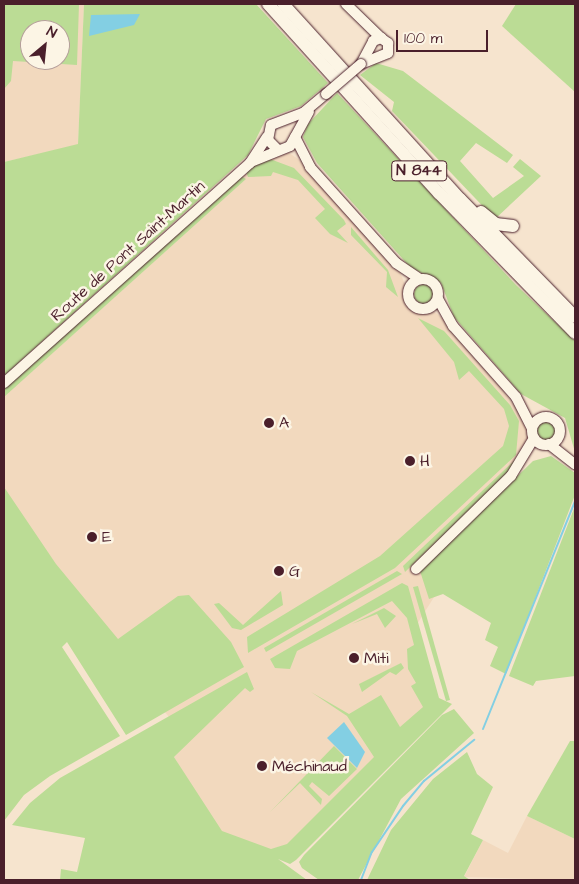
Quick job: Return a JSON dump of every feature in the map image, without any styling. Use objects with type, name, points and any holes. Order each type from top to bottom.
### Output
[{"type":"highway","name":"N 844","points":[[268,4],[446,200],[575,332]]},
{"type":"highway","name":"N 844","points":[[284,4],[453,192],[575,317]]},
{"type":"highway","points":[[453,192],[496,224],[513,226]]},
{"type":"main road","points":[[346,4],[358,20],[372,52]]},
{"type":"main road","points":[[358,20],[381,38],[389,50],[372,52]]},
{"type":"main road","points":[[310,167],[280,149],[267,137],[271,125],[283,121],[315,104],[372,52],[381,38]]},
{"type":"main road","points":[[250,163],[280,149],[295,136],[315,104]]},
{"type":"main road","points":[[283,121],[291,125],[310,167],[396,263],[410,288],[412,304],[430,308],[452,326],[516,397],[544,417],[556,421],[559,437],[573,461]]},
{"type":"main road","name":"Route de Pont Saint-Martin","points":[[4,383],[250,163],[267,137]]},
{"type":"main road","points":[[396,263],[420,279],[434,283],[438,299],[452,326]]},
{"type":"main road","points":[[410,288],[420,279]]},
{"type":"main road","points":[[430,308],[438,299]]},
{"type":"main road","points":[[516,397],[533,433],[547,445],[573,461]]},
{"type":"main road","points":[[521,464],[533,433],[544,417]]},
{"type":"main road","points":[[416,569],[521,464],[559,437]]},
{"type":"shaded area","points":[[4,4],[84,4],[78,145],[4,162]]},
{"type":"shaded area","points":[[283,149],[310,167],[396,263],[414,306],[429,308],[453,326],[532,428],[534,438],[414,629],[433,702],[277,859],[223,836],[174,757],[189,741],[114,651],[68,641],[55,629],[4,552],[4,384],[250,163]]},
{"type":"shaded area","points":[[527,816],[575,839],[575,880],[464,877],[483,840],[508,853]]},
{"type":"green space","points":[[4,4],[79,4],[77,65],[70,65],[70,20],[20,20],[20,61],[13,61],[11,81],[4,89]]},
{"type":"green space","points":[[84,4],[256,4],[328,83],[301,106],[266,119],[248,155],[4,376],[4,162],[78,144]]},
{"type":"green space","points":[[516,4],[575,4],[575,92],[502,26]]},
{"type":"green space","points":[[376,63],[403,71],[513,155],[507,163],[476,143],[460,161],[493,198],[524,176],[513,167],[520,159],[541,176],[495,219],[392,111],[394,102],[360,75]]},
{"type":"green space","points":[[337,93],[516,285],[575,341],[575,452],[565,418],[521,394],[454,317],[441,283],[410,267],[317,163],[303,137],[308,124]]},
{"type":"green space","points":[[270,159],[294,168],[344,220],[346,224],[337,231],[348,243],[330,234],[315,218],[325,209],[298,180],[273,172],[271,176],[248,177],[246,172],[255,163]]},
{"type":"green space","points":[[241,176],[246,179],[4,397],[4,386]]},
{"type":"green space","points":[[351,227],[388,270],[398,297],[386,287],[387,272],[351,235]]},
{"type":"green space","points":[[424,284],[431,287],[434,294],[431,301],[424,304],[417,301],[414,294],[417,287]]},
{"type":"green space","points":[[418,318],[444,331],[510,405],[519,421],[516,455],[395,568],[248,653],[247,637],[380,556],[503,446],[509,426],[504,409],[469,371],[459,380],[454,362]]},
{"type":"green space","points":[[547,421],[554,424],[557,431],[554,438],[547,441],[540,438],[537,431],[540,424]]},
{"type":"green space","points":[[551,456],[575,473],[575,495],[506,674],[490,666],[498,647],[485,640],[491,623],[443,594],[429,599],[420,571],[533,461]]},
{"type":"green space","points":[[518,457],[514,468],[405,572],[403,566]]},
{"type":"green space","points":[[4,487],[56,564],[118,639],[178,596],[189,595],[231,642],[244,667],[126,735],[67,642],[62,647],[120,736],[50,776],[24,795],[4,821]]},
{"type":"green space","points":[[575,506],[575,676],[536,681],[533,686],[509,676]]},
{"type":"green space","points":[[397,571],[402,574],[266,652],[264,648]]},
{"type":"green space","points":[[402,583],[408,586],[439,698],[452,704],[296,860],[290,864],[278,859],[307,880],[60,880],[61,869],[77,872],[85,838],[12,825],[30,803],[60,778],[247,672],[254,689],[250,692],[245,688],[174,757],[222,831],[271,849],[287,844],[374,757],[347,716],[311,692],[349,714],[381,695],[400,727],[423,707],[411,686],[416,683],[408,669],[407,649],[414,645],[407,618],[392,601],[297,651],[290,669],[275,668],[270,659]]},
{"type":"green space","points":[[418,586],[450,700],[446,701],[413,587]]},
{"type":"green space","points":[[281,591],[283,605],[241,630],[232,628],[214,604],[219,603],[243,625]]},
{"type":"green space","points":[[384,608],[396,616],[385,628],[377,614],[352,624]]},
{"type":"green space","points":[[401,663],[404,668],[396,675],[390,672],[362,692],[359,684]]},
{"type":"green space","points":[[454,709],[474,733],[401,799],[358,880],[319,880],[302,868],[299,862],[304,855],[442,715]]},
{"type":"green space","points":[[570,741],[575,741],[575,839],[527,816]]},
{"type":"green space","points":[[334,746],[357,769],[329,796],[312,782],[309,786],[322,799],[321,805],[300,783],[270,812]]},
{"type":"green space","points":[[467,752],[477,774],[493,787],[471,834],[483,840],[464,876],[470,880],[367,880],[391,830],[433,779]]},
{"type":"water","points":[[140,14],[134,25],[89,36],[91,15]]},
{"type":"water","points":[[344,722],[365,752],[357,768],[327,738]]},
{"type":"waterway","points":[[483,729],[575,501]]},
{"type":"waterway","points":[[361,880],[372,852],[403,806],[424,781],[474,740]]},
{"type":"place","name":"A","points":[[269,423]]},
{"type":"place","name":"H","points":[[410,461]]},
{"type":"place","name":"E","points":[[92,537]]},
{"type":"place","name":"G","points":[[279,571]]},
{"type":"place","name":"Miti","points":[[354,658]]},
{"type":"place","name":"Méchinaud","points":[[262,766]]}]
